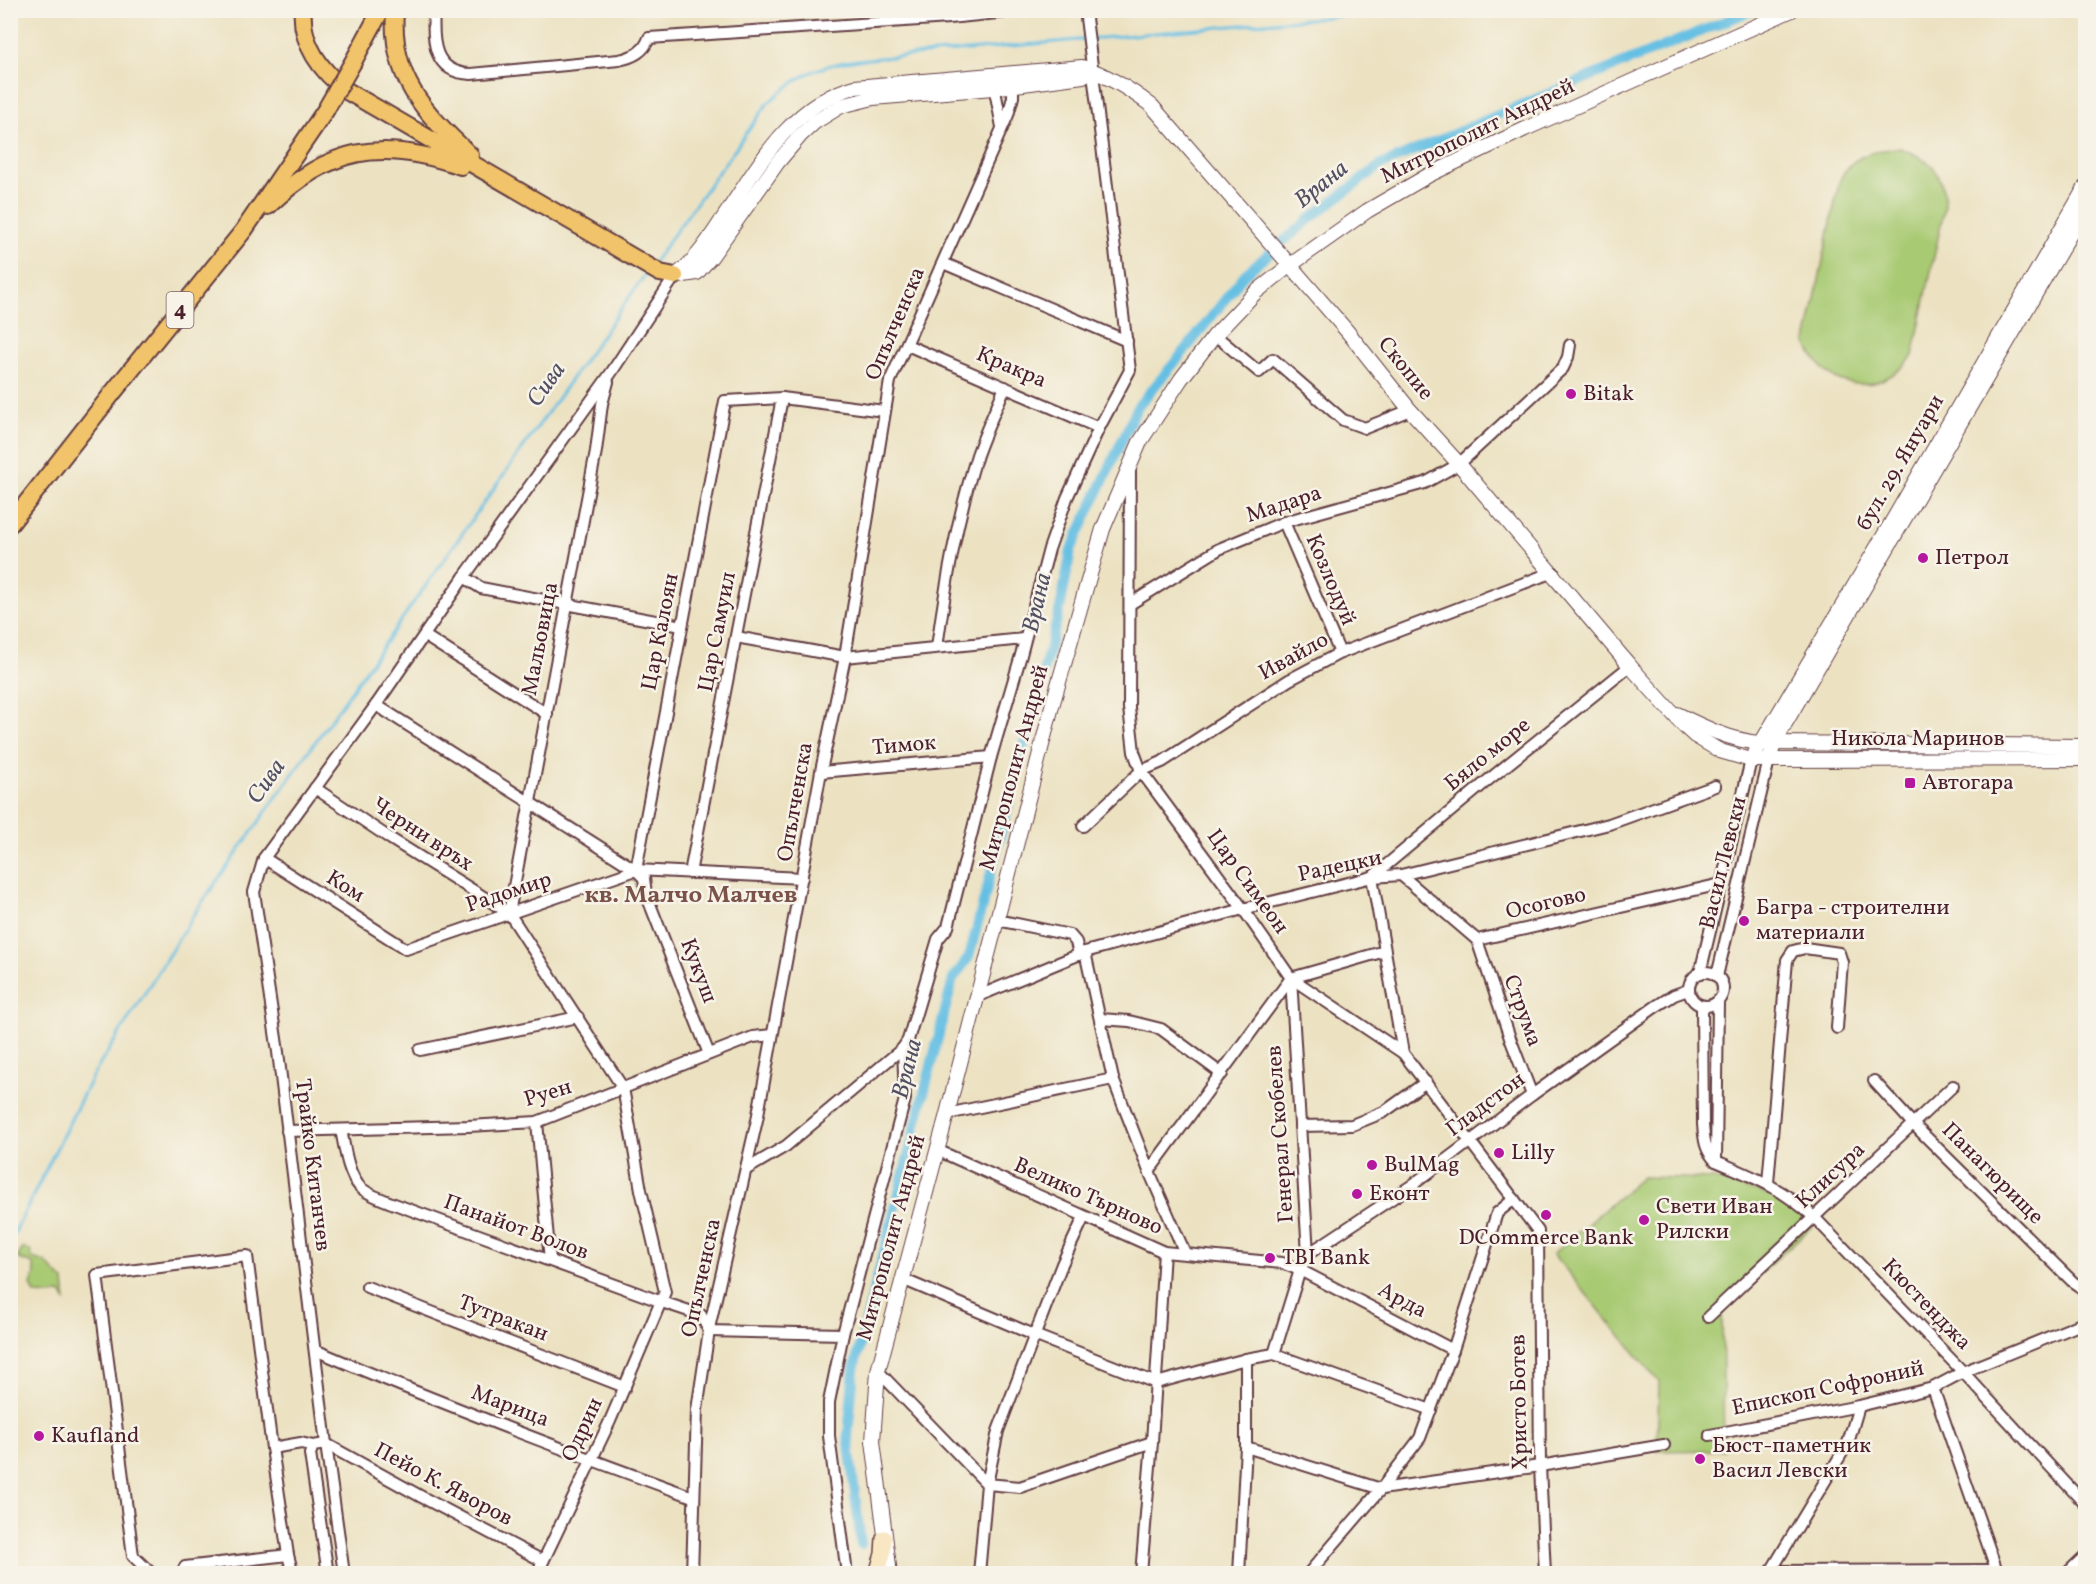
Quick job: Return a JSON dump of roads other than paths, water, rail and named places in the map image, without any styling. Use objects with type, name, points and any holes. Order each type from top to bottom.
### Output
[{"type":"main road","points":[[303,10],[303,25],[308,43],[331,79],[347,91],[643,263],[668,274]]},
{"type":"main road","name":"4","points":[[10,524],[244,230],[325,111],[381,10]]},
{"type":"main road","points":[[395,10],[396,44],[399,58],[418,100],[446,132],[495,177]]},
{"type":"main road","points":[[244,230],[288,187],[303,176],[329,162],[357,153],[384,150],[410,152],[438,158],[495,177]]},
{"type":"main road","points":[[877,1574],[883,1554],[884,1538]]},
{"type":"street","points":[[434,10],[435,48],[442,62],[459,74],[633,57],[646,46],[649,38],[949,18],[1027,10]]},
{"type":"street","name":"Митрополит Андрей","points":[[847,1574],[829,1436],[829,1402],[843,1334],[905,1099],[903,1048],[908,1040],[938,939],[948,927],[991,757],[1021,655],[1023,639],[1066,498],[1130,370],[1085,10]]},
{"type":"street","name":"Митрополит Андрей","points":[[890,1574],[873,1442],[878,1371],[1052,706],[1103,529],[1140,442],[1181,379],[1215,335],[1287,263],[1367,211],[1429,175],[1792,10]]},
{"type":"street","points":[[264,858],[376,705],[464,577],[611,373],[668,274],[697,273],[720,245],[778,162],[800,136],[815,122],[841,106],[873,98],[993,82],[1083,76],[1090,63]]},
{"type":"street","name":"Скопие","points":[[1090,63],[1152,106],[1347,331],[1410,410],[1553,572],[1630,666],[1695,736],[1706,744],[1751,760]]},
{"type":"street","name":"Опълченска","points":[[692,1574],[697,1410],[709,1331],[747,1168],[821,772],[845,657],[890,381],[1012,105],[1013,80]]},
{"type":"street","points":[[993,82],[1002,127]]},
{"type":"street","name":"бул. 29. Януари","points":[[1751,760],[1890,525],[2085,186]]},
{"type":"street","name":"бул. 29. Януари","points":[[1769,760],[1774,744],[1786,722],[1905,521],[2085,207]]},
{"type":"street","points":[[943,263],[1127,340]]},
{"type":"street","points":[[1215,335],[1259,372],[1273,359],[1343,420],[1365,428],[1410,410]]},
{"type":"street","name":"Кракра","points":[[907,345],[1099,428]]},
{"type":"street","name":"Мадара","points":[[1130,604],[1219,549],[1284,522],[1425,483],[1459,464],[1563,368],[1570,345]]},
{"type":"street","name":"Мальовица","points":[[509,913],[596,451],[602,404],[611,373]]},
{"type":"street","points":[[937,647],[947,579],[962,509],[978,454],[1005,387]]},
{"type":"street","points":[[782,398],[884,411]]},
{"type":"street","name":"Цар Калоян","points":[[636,870],[725,401],[782,398]]},
{"type":"street","name":"Цар Самуил","points":[[690,873],[782,398]]},
{"type":"street","name":"Цар Симеон","points":[[1130,463],[1128,632],[1130,708],[1134,752],[1141,771],[1291,978],[1403,1053],[1538,1231]]},
{"type":"street","name":"Козлодуй","points":[[1284,522],[1340,653]]},
{"type":"street","name":"Ивайло","points":[[1083,826],[1141,771],[1162,762],[1289,680],[1340,653],[1553,572]]},
{"type":"street","points":[[464,577],[482,588],[682,626]]},
{"type":"street","points":[[425,636],[547,714]]},
{"type":"street","points":[[736,637],[845,657],[1023,639]]},
{"type":"street","name":"Бяло море","points":[[1372,877],[1487,780],[1630,666]]},
{"type":"street","points":[[376,705],[636,870]]},
{"type":"street","name":"Скопие","points":[[1673,712],[1720,734],[1759,743]]},
{"type":"street","points":[[1786,722],[1800,740],[1809,745]]},
{"type":"street","name":"Никола Маринов","points":[[1759,743],[2085,746]]},
{"type":"street","name":"Тимок","points":[[821,772],[991,757]]},
{"type":"street","name":"Никола Маринов","points":[[1751,760],[2085,759]]},
{"type":"street","name":"Васил Левски","points":[[1700,973],[1751,760]]},
{"type":"street","name":"Васил Левски","points":[[1717,975],[1769,760]]},
{"type":"street","name":"Радецки","points":[[976,997],[1082,953],[1372,877],[1401,874],[1609,824],[1715,786]]},
{"type":"street","name":"Черни връх","points":[[315,788],[509,913]]},
{"type":"street","name":"Трайко Китанчев","points":[[264,858],[254,892],[278,1052],[344,1574]]},
{"type":"street","name":"Ком","points":[[264,858],[406,949]]},
{"type":"street","name":"Радомир","points":[[406,949],[636,870],[802,878]]},
{"type":"street","name":"Кукуш","points":[[636,870],[644,878],[646,894],[710,1054]]},
{"type":"street","points":[[1401,874],[1477,940]]},
{"type":"street","points":[[1372,877],[1403,1053]]},
{"type":"street","name":"Осогово","points":[[1477,940],[1721,884]]},
{"type":"street","points":[[509,913],[623,1088],[641,1190],[665,1292],[662,1302]]},
{"type":"street","points":[[997,920],[1070,935],[1076,942],[1082,953],[1100,1019],[1113,1079],[1149,1172],[1185,1253]]},
{"type":"street","name":"Струма","points":[[1477,940],[1509,1038],[1532,1095]]},
{"type":"street","points":[[1768,1183],[1787,960],[1793,951],[1805,948],[1839,953],[1842,962],[1837,1028]]},
{"type":"street","points":[[1149,1172],[1291,978],[1385,951]]},
{"type":"street","points":[[1716,1161],[1718,1002],[1723,986],[1717,975],[1712,973],[1700,973],[1691,979],[1688,990],[1691,998],[1702,1006],[1718,1002]]},
{"type":"street","name":"Генерал Скобелев","points":[[1274,1354],[1300,1269],[1308,1254],[1291,978]]},
{"type":"street","name":"Гладстон","points":[[1308,1254],[1411,1186],[1660,1003],[1688,990]]},
{"type":"street","points":[[1702,1006],[1703,1132],[1706,1147],[1716,1161]]},
{"type":"street","points":[[420,1050],[578,1017]]},
{"type":"street","points":[[1100,1019],[1129,1021],[1161,1029],[1222,1074]]},
{"type":"street","name":"Руен","points":[[287,1131],[537,1122],[753,1037],[772,1035]]},
{"type":"street","points":[[747,1168],[786,1146],[903,1048]]},
{"type":"street","points":[[947,1114],[1113,1079]]},
{"type":"street","name":"Панагюрище","points":[[1874,1081],[1914,1125],[2073,1282],[2085,1291]]},
{"type":"street","points":[[1300,1126],[1352,1125],[1384,1112],[1426,1082]]},
{"type":"street","name":"Клисура","points":[[1708,1317],[1953,1086]]},
{"type":"street","points":[[537,1122],[550,1260]]},
{"type":"street","name":"Панайот Волов","points":[[341,1130],[349,1166],[359,1186],[368,1192],[701,1315],[709,1331]]},
{"type":"street","name":"Велико Търново","points":[[937,1150],[1164,1252],[1282,1263],[1300,1269]]},
{"type":"street","name":"Кюстенджа","points":[[1716,1161],[1768,1183],[1794,1199],[1815,1218],[1963,1372],[2085,1505]]},
{"type":"street","points":[[1308,1574],[1381,1489],[1420,1438],[1453,1350],[1497,1213],[1514,1199]]},
{"type":"street","points":[[979,1574],[987,1484],[998,1431],[1062,1264],[1084,1217]]},
{"type":"street","name":"Христо Ботев","points":[[1538,1231],[1540,1466],[1545,1574]]},
{"type":"street","points":[[1141,1574],[1164,1252]]},
{"type":"street","points":[[152,1574],[133,1556],[97,1275],[247,1256],[272,1448],[288,1555],[293,1574]]},
{"type":"street","name":"Арда","points":[[1300,1269],[1453,1350]]},
{"type":"street","points":[[902,1279],[1034,1335],[1156,1383],[1246,1359],[1274,1354],[1431,1410]]},
{"type":"street","name":"Тутракан","points":[[367,1287],[625,1387]]},
{"type":"street","name":"Одрин","points":[[537,1574],[592,1460],[662,1302]]},
{"type":"street","name":"Епископ Софроний","points":[[1710,1434],[1859,1406],[1933,1388],[1963,1372],[2085,1322]]},
{"type":"street","name":"Митрополит Андрей","points":[[709,1331],[843,1334]]},
{"type":"street","name":"Марица","points":[[315,1350],[592,1460],[693,1497]]},
{"type":"street","points":[[1239,1574],[1246,1447],[1246,1359]]},
{"type":"street","points":[[878,1371],[987,1484],[1020,1487],[1152,1442]]},
{"type":"street","points":[[1859,1406],[1848,1443],[1772,1571],[1998,1572],[1933,1388]]},
{"type":"street","points":[[272,1448],[301,1443],[313,1446],[326,1444]]},
{"type":"street","name":"Пейо К. Яворов","points":[[326,1444],[543,1561]]},
{"type":"street","points":[[1246,1447],[1381,1489],[1664,1445]]},
{"type":"street","points":[[313,1446],[310,1454],[328,1574]]},
{"type":"street","points":[[182,1574],[185,1567],[288,1555]]},
{"type":"street","points":[[2066,1574],[2085,1555]]},
{"type":"waterway","name":"Сива","points":[[654,262],[768,103],[799,79],[819,69],[858,60],[1408,10]]},
{"type":"waterway","name":"Врана","points":[[861,1544],[848,1436],[854,1369],[953,979],[969,957],[1061,604],[1071,550],[1138,406],[1245,274],[1312,217],[1381,165],[1753,10]]},
{"type":"waterway","name":"Сива","points":[[10,1242],[92,1077],[198,908],[647,272]]},
{"type":"place","name":"Bitak","points":[[1571,394]]},
{"type":"place","name":"Петрол","points":[[1923,558]]},
{"type":"place","name":"Автогара","points":[[1910,783]]},
{"type":"place","name":"Багра - строителни материали","points":[[1744,921]]},
{"type":"place","name":"Lilly","points":[[1499,1153]]},
{"type":"place","name":"BulMag","points":[[1372,1165]]},
{"type":"place","name":"Еконт","points":[[1357,1194]]},
{"type":"place","name":"DCommerce Bank","points":[[1546,1215]]},
{"type":"place","name":"Свети Иван Рилски","points":[[1644,1220]]},
{"type":"place","name":"TBI Bank","points":[[1270,1258]]},
{"type":"place","name":"Kaufland","points":[[39,1436]]},
{"type":"place","name":"Бюст-паметник Васил Левски","points":[[1700,1459]]},
{"type":"district","name":"кв. Малчо Малчев","points":[[691,896]]}]
